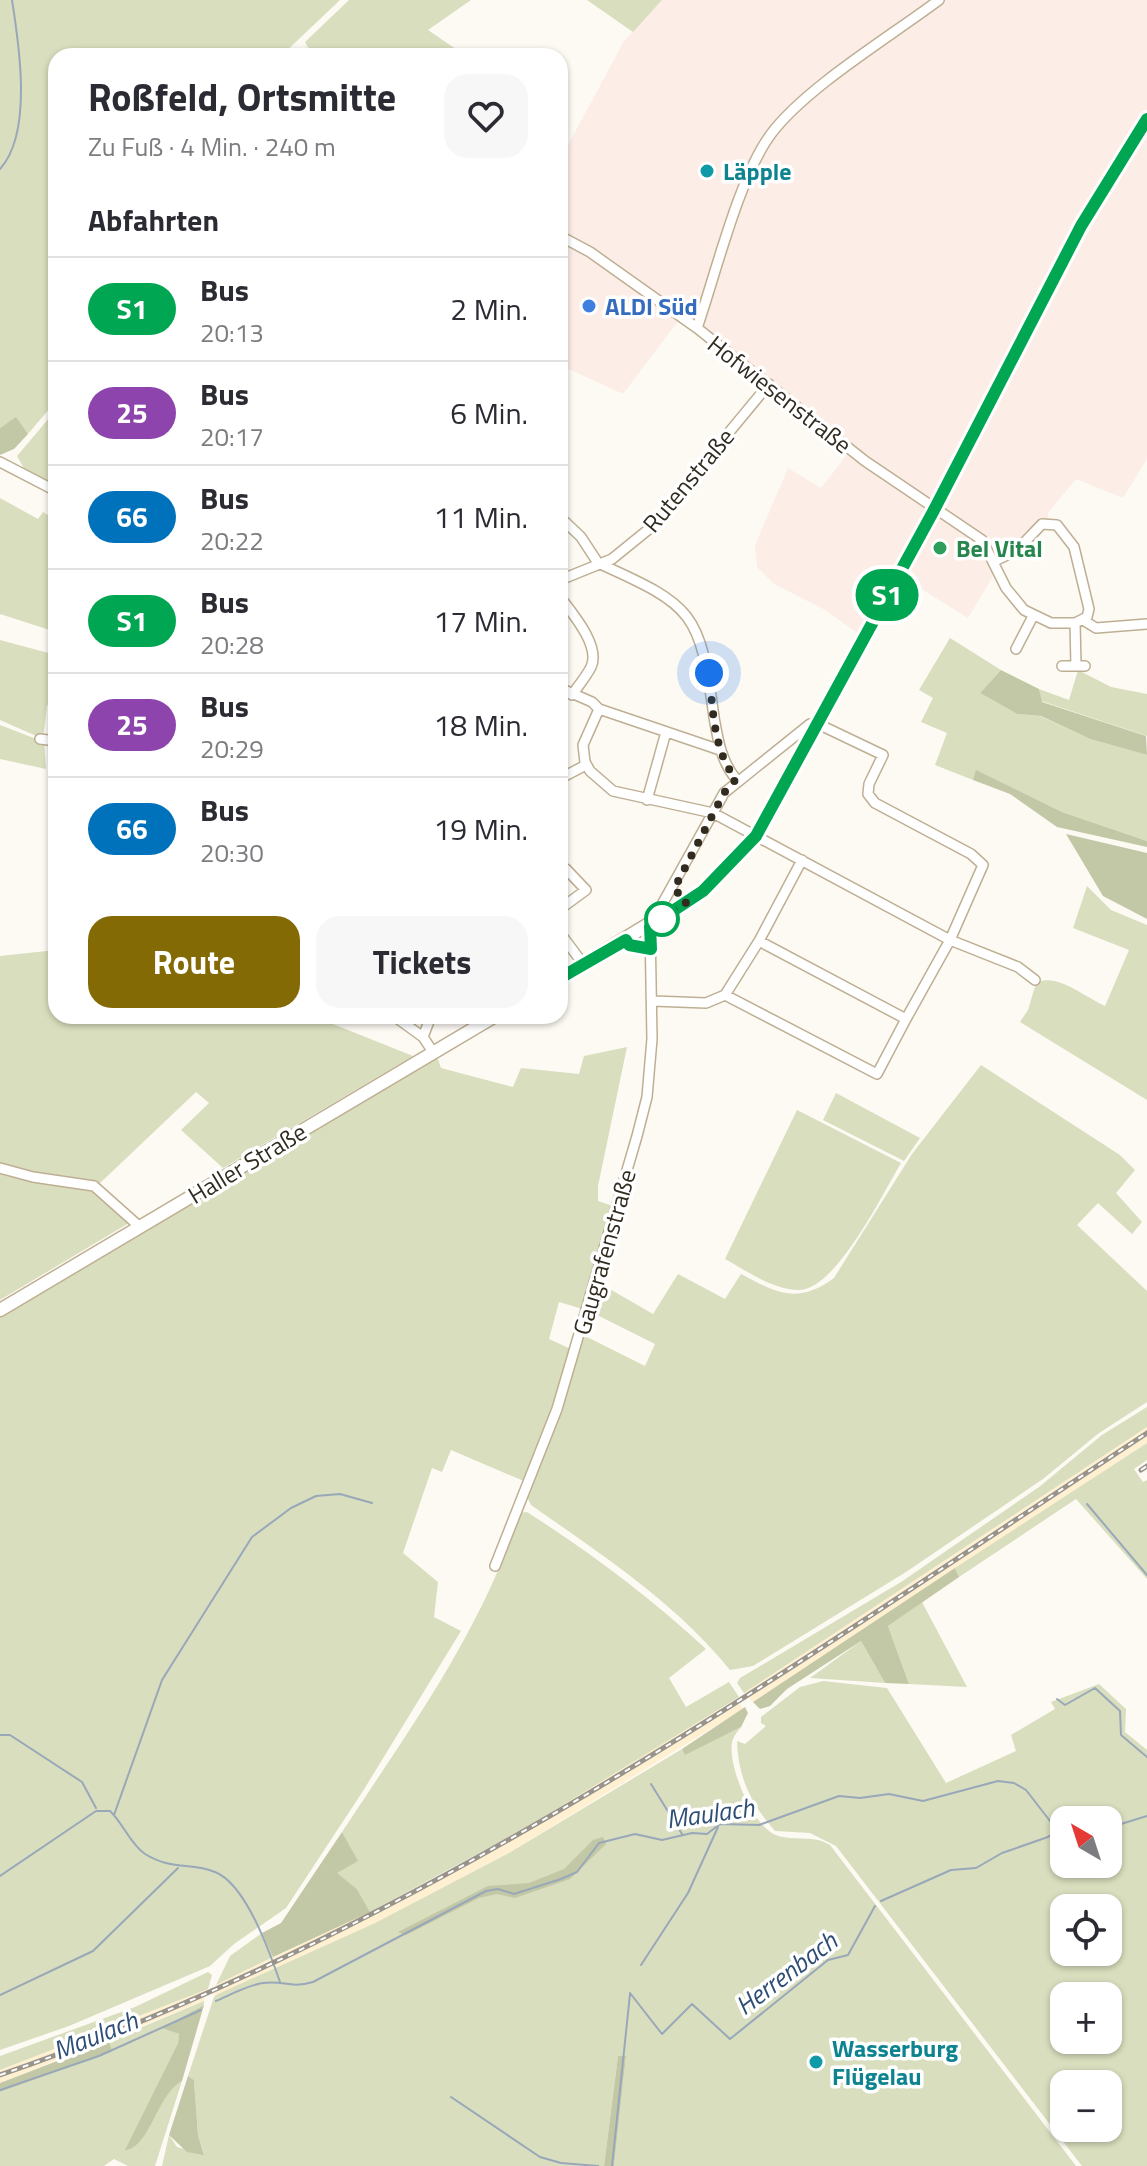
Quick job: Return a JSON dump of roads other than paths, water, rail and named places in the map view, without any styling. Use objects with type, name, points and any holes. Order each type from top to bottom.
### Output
[{"type":"main road","points":[[568,974],[687,902],[735,861],[756,836],[939,513],[967,446],[1087,216],[1147,119]]},
{"type":"main road","points":[[967,446],[991,410],[1122,168],[1147,132]]},
{"type":"main road","name":"Haller Straße","points":[[0,1310],[481,1024]]},
{"type":"street","name":"Hofwiesenstraße","points":[[939,0],[811,95],[770,135],[755,163],[697,328],[865,461],[982,540],[1011,596],[1033,616]]},
{"type":"street","points":[[568,240],[590,252],[697,328]]},
{"type":"street","name":"Rutenstraße","points":[[568,576],[612,559],[649,529],[769,384]]},
{"type":"street","points":[[3,463],[48,487]]},
{"type":"street","points":[[995,561],[1017,550],[1038,526],[1048,523],[1057,525],[1074,547],[1089,609],[1079,622],[1080,666],[1062,666]]},
{"type":"street","points":[[568,525],[581,537],[598,563],[668,597],[694,623],[709,673],[720,750],[726,767],[736,779]]},
{"type":"street","points":[[568,609],[586,637],[593,655],[593,665],[572,695]]},
{"type":"street","points":[[1016,649],[1033,616],[1051,623],[1079,622],[1096,628],[1147,624]]},
{"type":"street","points":[[568,693],[592,702],[599,709],[720,750]]},
{"type":"street","points":[[599,709],[583,745],[586,765],[613,791],[713,813],[950,940],[1018,967],[1035,980]]},
{"type":"street","points":[[650,926],[674,889],[713,813],[736,779],[810,724],[818,724],[883,755],[869,784],[868,794],[875,803],[971,854],[983,865],[950,940],[877,1074],[725,995]]},
{"type":"street","points":[[647,800],[666,732]]},
{"type":"street","points":[[40,739],[48,740]]},
{"type":"street","points":[[568,774],[586,765]]},
{"type":"street","points":[[653,1001],[706,1003],[725,995],[759,941],[802,860]]},
{"type":"street","points":[[568,871],[586,890],[568,903]]},
{"type":"street","points":[[674,889],[687,902]]},
{"type":"street","name":"Gaugrafenstraße","points":[[495,1566],[557,1409],[599,1277],[647,1097],[653,1001],[650,926]]},
{"type":"street","points":[[759,941],[906,1019]]},
{"type":"street","points":[[568,944],[584,965]]},
{"type":"street","points":[[405,1024],[423,1037],[433,1052]]},
{"type":"street","points":[[423,1037],[428,1024]]},
{"type":"street","points":[[0,1168],[33,1177],[94,1186],[140,1227]]},
{"type":"waterway","points":[[0,169],[17,134],[20,111],[20,63],[12,0]]},
{"type":"waterway","points":[[114,1815],[162,1680],[252,1537],[291,1508],[316,1496],[340,1494],[372,1503]]},
{"type":"waterway","points":[[1087,1504],[1147,1575]]},
{"type":"waterway","points":[[1057,1699],[1065,1705],[1095,1688],[1120,1711],[1121,1735],[1147,1757]]},
{"type":"waterway","points":[[0,1735],[10,1735],[82,1782],[96,1808]]},
{"type":"waterway","name":"Maulach","points":[[216,2001],[257,1984],[298,1985],[313,1982],[486,1891],[498,1889],[514,1894],[561,1879],[577,1872],[599,1843],[635,1834],[662,1840],[692,1833],[707,1834],[720,1824],[759,1825],[839,1796],[860,1798],[889,1794],[923,1801],[998,1781],[1014,1783],[1026,1790],[1050,1821]]},
{"type":"waterway","points":[[651,1784],[682,1834]]},
{"type":"waterway","name":"Maulach","points":[[0,1876],[96,1811],[110,1811],[145,1854],[164,1863],[215,1872],[237,1890],[255,1921],[280,1982]]},
{"type":"waterway","name":"Maulach","points":[[1122,1824],[1147,1816]]},
{"type":"waterway","name":"Herrenbach","points":[[641,1965],[688,1893],[718,1827]]},
{"type":"waterway","name":"Herrenbach","points":[[881,1901],[951,1870],[976,1868],[1002,1853],[1050,1835]]},
{"type":"waterway","points":[[0,1995],[93,1951],[178,1868]]},
{"type":"waterway","name":"Herrenbach","points":[[630,1993],[662,2034],[692,2004],[730,2039],[828,1960],[848,1955],[875,1906]]},
{"type":"waterway","name":"Herrenbach","points":[[612,2166],[630,1994]]},
{"type":"waterway","name":"Maulach","points":[[0,2090],[99,2056],[201,2010]]},
{"type":"waterway","points":[[451,2097],[540,2157],[561,2163],[598,2166]]},
{"type":"railway","points":[[0,2075],[155,2016],[305,1948],[451,1872],[733,1704],[1147,1433]]},
{"type":"railway","points":[[1141,1470],[1147,1466]]},
{"type":"place","name":"Läpple","points":[[707,171]]},
{"type":"place","name":"ALDI Süd","points":[[589,306]]},
{"type":"place","name":"Bel Vital","points":[[940,548]]},
{"type":"place","name":"Wasserburg Flügelau","points":[[816,2062]]}]
